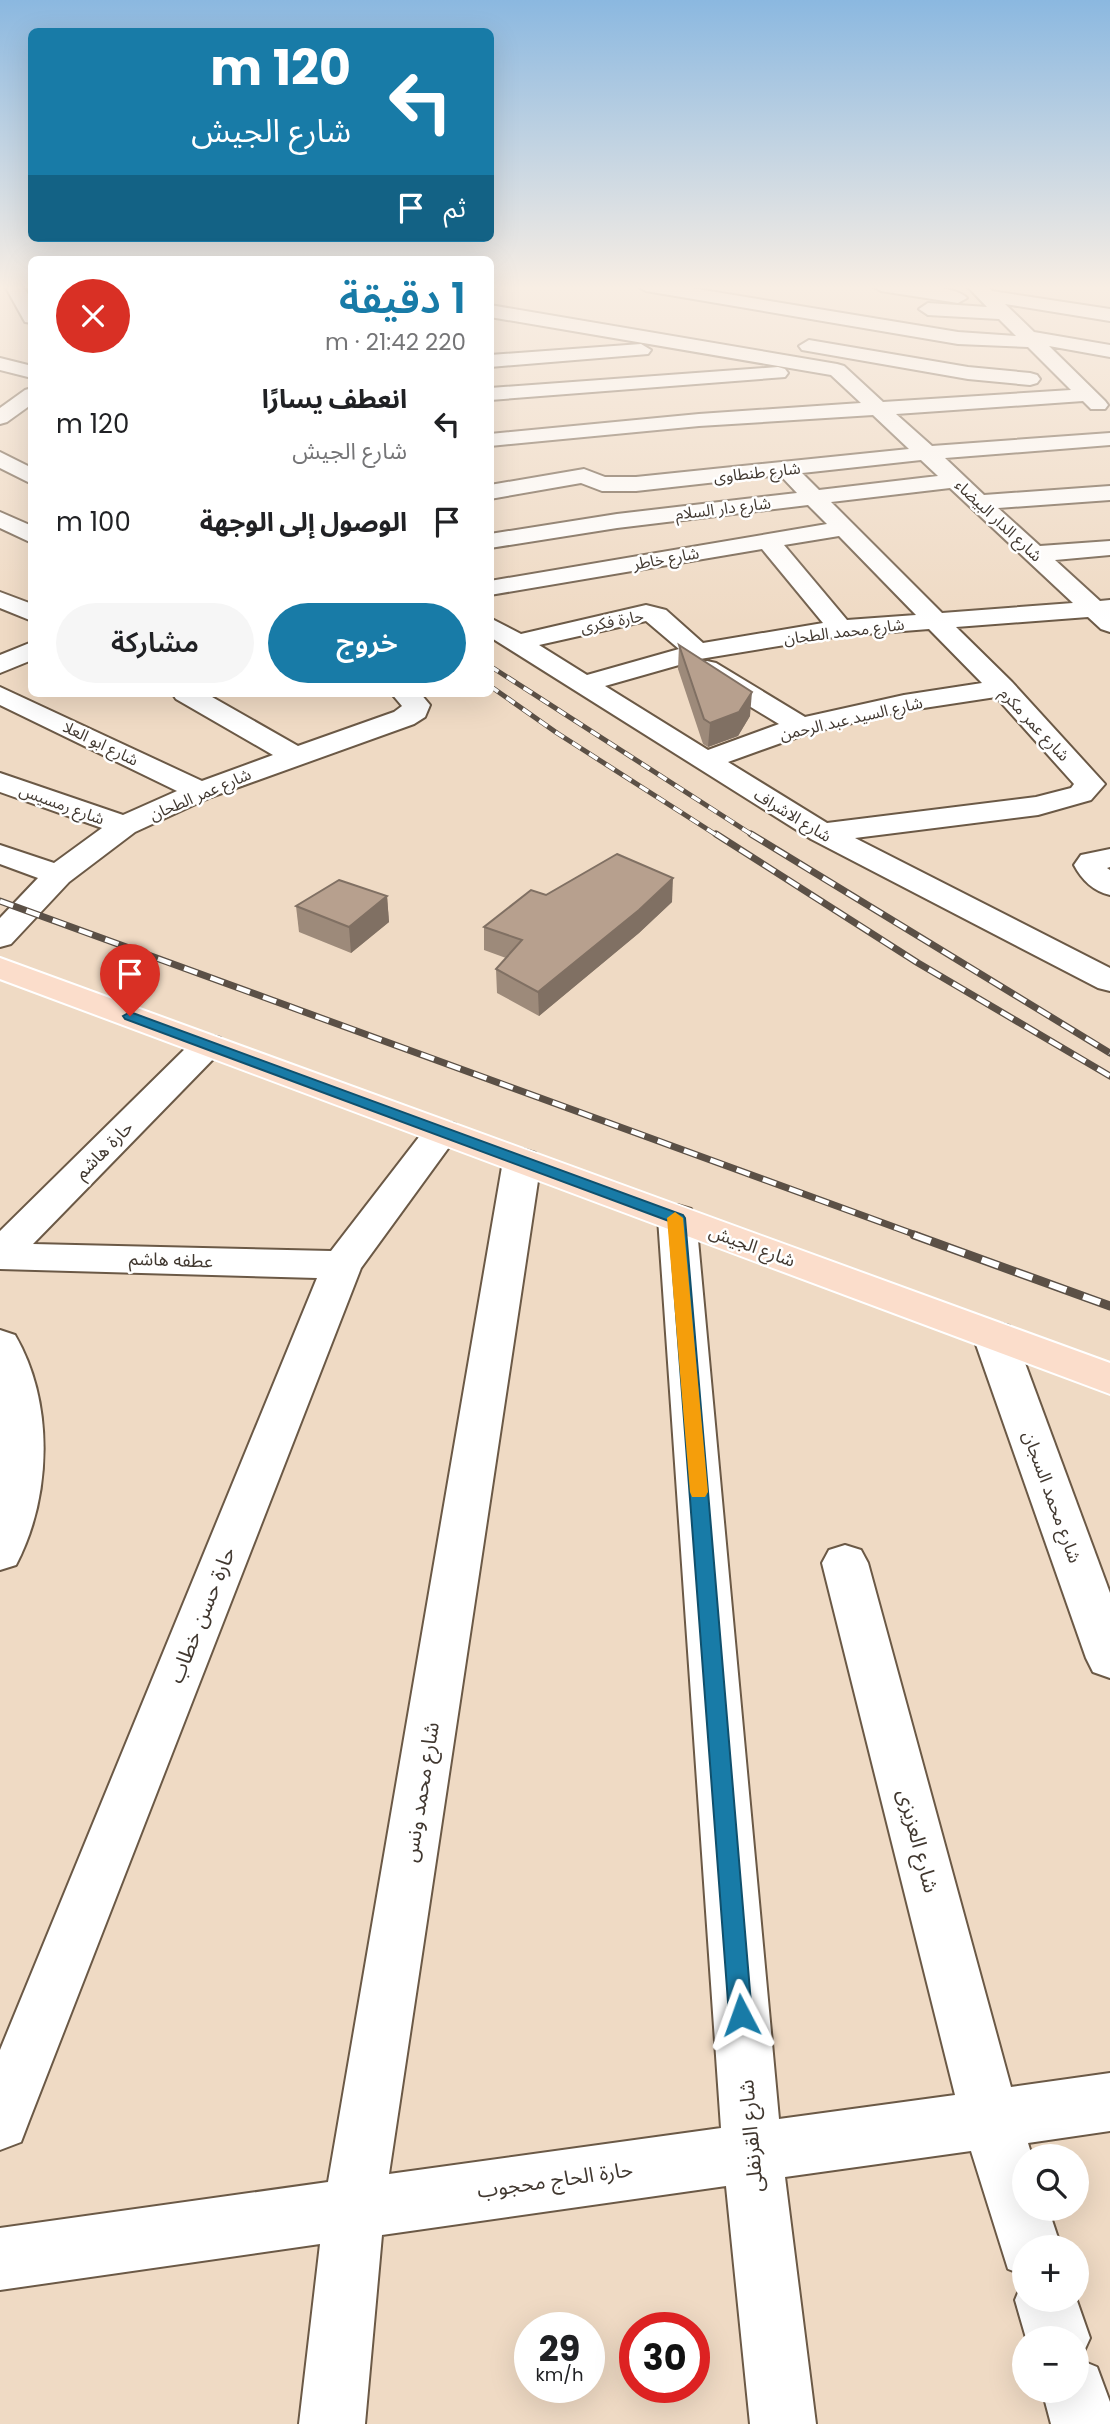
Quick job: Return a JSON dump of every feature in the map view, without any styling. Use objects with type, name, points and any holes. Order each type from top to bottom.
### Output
[{"type":"main road","name":"شارع الجيش","points":[[0,968],[1110,1379]]},
{"type":"street","points":[[7,418],[27,399]]},
{"type":"street","points":[[684,399],[699,420]]},
{"type":"street","name":"شارع الدار البيضاء","points":[[870,399],[1035,554],[1105,614]]},
{"type":"street","points":[[494,439],[699,420],[880,408],[1093,399]]},
{"type":"street","points":[[544,433],[568,455],[584,476]]},
{"type":"street","name":"شارع طنطاوى","points":[[494,488],[512,468],[584,476],[597,483],[622,485],[928,453],[1110,439]]},
{"type":"street","points":[[0,459],[28,475]]},
{"type":"street","name":"شارع عمر مكرم","points":[[786,469],[817,497],[842,528],[1002,688],[1090,784],[1088,789],[1067,799],[1038,806],[822,833]]},
{"type":"street","points":[[708,477],[732,507]]},
{"type":"street","name":"شارع دار السلام","points":[[494,540],[617,520],[957,480]]},
{"type":"street","points":[[981,502],[1110,493]]},
{"type":"street","points":[[0,519],[28,534]]},
{"type":"street","name":"شارع خاطر","points":[[494,587],[842,528]]},
{"type":"street","points":[[767,541],[840,628]]},
{"type":"street","points":[[1035,554],[1110,548]]},
{"type":"street","points":[[0,599],[28,612]]},
{"type":"street","name":"حارة فكرى","points":[[515,643],[646,613],[657,615],[691,654]]},
{"type":"street","name":"شارع محمد الطحان","points":[[583,684],[691,654],[840,628],[1105,614]]},
{"type":"street","name":"شارع الاشراف","points":[[494,629],[822,833],[1110,981]]},
{"type":"street","points":[[0,665],[28,652]]},
{"type":"street","points":[[691,654],[801,726]]},
{"type":"street","name":"شارع السيد عبد الرحمن","points":[[703,761],[801,726],[904,703],[1002,688]]},
{"type":"street","name":"شارع ابو العلا","points":[[0,695],[201,791]]},
{"type":"street","points":[[193,697],[294,756]]},
{"type":"street","name":"شارع عمر الطحان","points":[[0,937],[58,875],[124,826],[201,791],[404,718],[415,711],[416,705],[409,697]]},
{"type":"street","name":"شارع رمسيس","points":[[0,782],[124,826]]},
{"type":"street","points":[[0,854],[58,875]]},
{"type":"street","points":[[1110,858],[1089,865],[1093,872],[1110,886]]},
{"type":"street","name":"حارة هاشم","points":[[0,1255],[208,1045]]},
{"type":"street","name":"حارة حسن خطاب","points":[[0,2120],[342,1265],[442,1132]]},
{"type":"street","name":"شارع محمد ونس","points":[[332,2424],[354,2208],[522,1161]]},
{"type":"street","name":"شارع القرنفلى","points":[[677,1218],[752,2152],[783,2424]]},
{"type":"street","name":"عطفه هاشم","points":[[0,1255],[342,1265]]},
{"type":"street","name":"شارع محمد السجان","points":[[994,1336],[1110,1658]]},
{"type":"street","points":[[0,1345],[16,1391],[21,1430],[20,1470],[14,1507],[0,1552]]},
{"type":"street","name":"شارع العزيزى","points":[[845,1563],[990,2119],[1026,2235]]},
{"type":"street","name":"حارة الحاج محجوب","points":[[0,2259],[1110,2102]]},
{"type":"street","points":[[1078,2403],[1084,2424]]},
{"type":"building","points":[[679,645],[752,692],[739,712],[710,723],[704,719]]},
{"type":"building","points":[[617,854],[673,878],[639,910],[538,992],[496,969],[522,940],[484,927],[531,890],[546,895]]},
{"type":"building","points":[[339,880],[387,896],[349,927],[296,906]]},
{"type":"railway","points":[[494,669],[754,836]]},
{"type":"railway","points":[[494,689],[557,733],[718,836]]},
{"type":"railway","points":[[716,834],[918,963],[1110,1076]]},
{"type":"railway","points":[[751,834],[1110,1053]]},
{"type":"railway","points":[[0,901],[919,1236]]},
{"type":"railway","points":[[914,1235],[1110,1306]]},
{"type":"slow traffic","points":[[675,1218],[699,1492]]},
{"type":"route","points":[[130,1016],[677,1218],[741,2015]]}]
